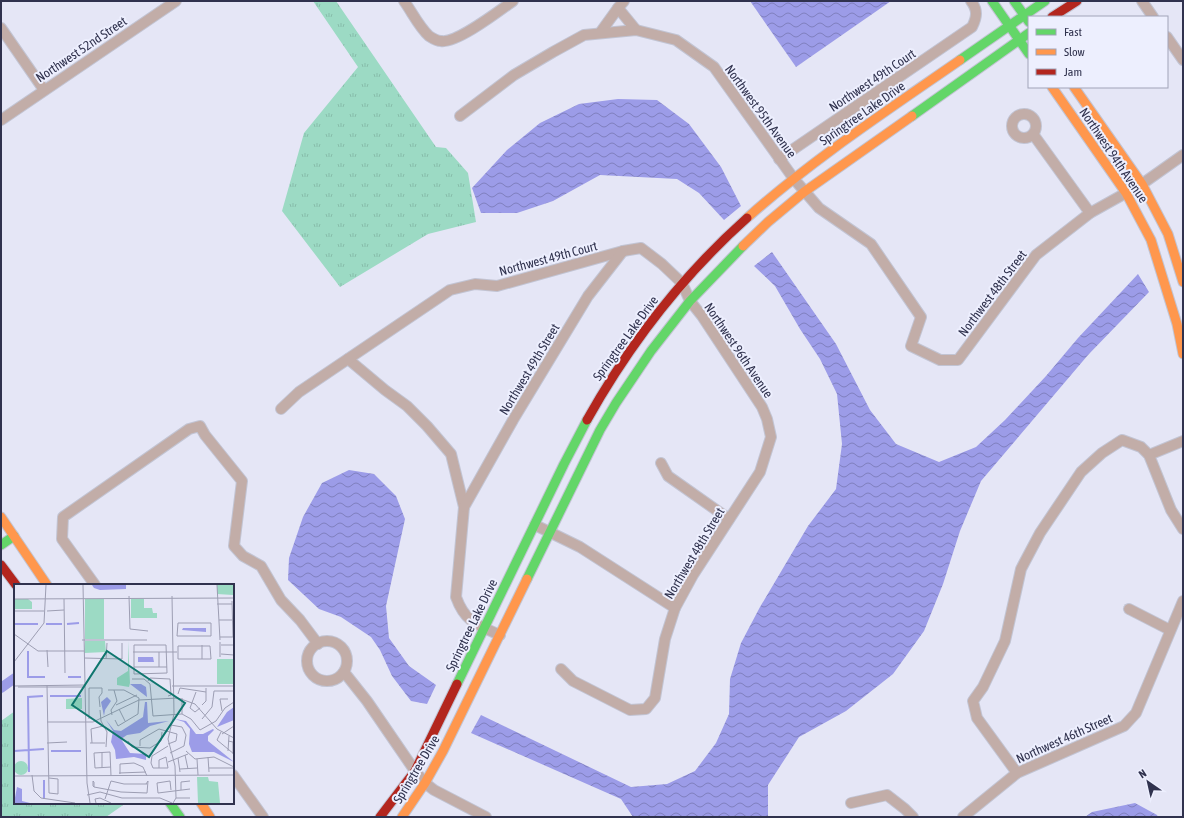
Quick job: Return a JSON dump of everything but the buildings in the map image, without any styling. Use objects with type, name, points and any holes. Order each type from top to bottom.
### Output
[{"type":"street","name":"Northwest 52nd Street","points":[[1,120],[176,1]]},
{"type":"street","points":[[404,1],[423,30],[431,37],[442,42],[452,40],[463,35],[513,1]]},
{"type":"street","name":"Northwest 49th Court","points":[[779,159],[972,27],[976,19],[976,8],[971,1]]},
{"type":"street","points":[[992,1],[1028,53]]},
{"type":"street","points":[[1014,1],[1027,19]]},
{"type":"street","name":"Springtree Lake Drive","points":[[1030,16],[1045,1]]},
{"type":"street","points":[[1054,16],[1077,1]]},
{"type":"street","points":[[1142,1],[1152,16]]},
{"type":"street","points":[[600,33],[621,4],[636,30]]},
{"type":"street","name":"Springtree Lake Drive","points":[[380,817],[415,771],[567,458],[597,401],[641,335],[682,283],[742,223],[808,167],[1009,25],[1027,19]]},
{"type":"street","points":[[1,28],[44,90]]},
{"type":"street","name":"Northwest 95th Avenue","points":[[460,116],[514,75],[584,35],[636,30],[676,40],[714,67],[779,159],[804,192],[819,208],[871,244],[921,317],[911,346],[940,360]]},
{"type":"street","points":[[348,359],[407,406],[428,426],[451,454],[464,507],[456,597],[461,610],[472,621],[500,635],[593,444],[616,403],[651,350],[690,301],[768,222],[804,192],[1028,34]]},
{"type":"street","points":[[1168,38],[1183,60]]},
{"type":"street","name":"Northwest 94th Avenue","points":[[1053,88],[1126,193],[1151,240],[1180,323],[1183,354]]},
{"type":"street","name":"Northwest 94th Avenue","points":[[1075,88],[1142,184],[1168,234],[1183,282]]},
{"type":"street","points":[[1033,134],[1090,213]]},
{"type":"street","name":"Northwest 48th Street","points":[[940,360],[958,360],[1036,255],[1090,213],[1142,184],[1183,155]]},
{"type":"street","name":"Northwest 49th Court","points":[[281,409],[299,392],[450,290],[475,284],[497,286],[623,251],[642,248],[682,283],[690,301]]},
{"type":"street","name":"Northwest 49th Street","points":[[464,507],[513,420],[588,296],[623,251]]},
{"type":"street","name":"Northwest 96th Avenue","points":[[690,301],[702,316],[762,407],[767,419],[771,437]]},
{"type":"street","points":[[94,584],[62,539],[63,517],[189,429],[200,426],[205,435],[242,482],[234,546],[243,556],[261,566],[281,600],[300,620],[318,644]]},
{"type":"street","name":"Northwest 48th Street","points":[[561,669],[573,681],[630,710],[646,709],[655,698],[665,639],[675,608],[693,575],[728,519],[760,472],[771,437]]},
{"type":"street","points":[[1017,773],[977,718],[973,701],[983,687],[1005,641],[1021,569],[1040,533],[1081,472],[1102,453],[1122,440],[1141,447],[1149,455],[1171,510],[1183,529]]},
{"type":"street","points":[[1149,455],[1183,441]]},
{"type":"street","points":[[661,463],[668,476],[728,519]]},
{"type":"street","points":[[1,517],[46,584]]},
{"type":"street","points":[[535,524],[580,547],[675,608]]},
{"type":"street","points":[[1,545],[14,536]]},
{"type":"street","points":[[1,564],[15,584]]},
{"type":"street","name":"Northwest 46th Street","points":[[963,817],[1017,773],[1124,726],[1136,713],[1183,601]]},
{"type":"street","points":[[1129,609],[1170,630]]},
{"type":"street","name":"Springtree Drive","points":[[402,817],[425,783],[452,734],[500,635]]},
{"type":"street","points":[[327,641],[339,645],[344,650],[346,655],[347,662],[344,672],[337,679],[331,681],[318,679],[312,675],[307,663],[310,651],[318,644],[327,641]]},
{"type":"street","points":[[344,672],[425,783],[434,790],[484,816]]},
{"type":"street","points":[[234,776],[263,817]]},
{"type":"street","points":[[851,803],[887,795],[913,817]]},
{"type":"street","points":[[171,804],[180,817]]},
{"type":"street","points":[[201,804],[210,817]]},
{"type":"green space","points":[[313,1],[336,1],[436,147],[446,148],[468,173],[476,222],[428,234],[340,287],[282,211],[304,133],[358,67]]},
{"type":"green space","points":[[14,712],[14,804],[125,804],[106,817],[1,817],[1,721]]},
{"type":"water","points":[[750,1],[891,1],[796,67]]},
{"type":"water","points":[[618,99],[657,100],[689,124],[721,167],[741,206],[724,220],[699,193],[677,179],[600,175],[553,201],[517,213],[481,213],[472,188],[507,150],[540,123],[579,104]]},
{"type":"water","points":[[772,252],[836,344],[870,410],[896,444],[939,462],[976,447],[1005,420],[1046,376],[1078,338],[1138,274],[1149,292],[1088,355],[981,481],[960,531],[943,584],[924,631],[893,674],[846,711],[799,737],[768,785],[768,817],[633,817],[621,799],[471,733],[481,715],[631,787],[667,784],[695,771],[716,743],[729,714],[730,679],[741,643],[760,607],[808,526],[836,489],[842,444],[837,394],[820,359],[800,329],[775,286],[754,266]]},
{"type":"water","points":[[349,470],[374,474],[396,496],[405,519],[386,606],[389,638],[409,666],[436,685],[427,704],[411,701],[392,676],[380,650],[371,637],[341,617],[319,609],[288,580],[289,558],[303,517],[322,483]]},
{"type":"water","points":[[1135,803],[1158,817],[1085,817],[1092,812]]},
{"type":"waterway","points":[[1,688],[14,679]]},
{"type":"traffic: fast","points":[[992,1],[1028,53]]},
{"type":"traffic: fast","points":[[1014,1],[1028,21]]},
{"type":"traffic: fast","points":[[960,60],[1045,1]]},
{"type":"traffic: fast","points":[[912,116],[1028,34]]},
{"type":"traffic: fast","points":[[527,579],[600,430],[616,403],[651,351],[690,301],[743,246]]},
{"type":"traffic: fast","points":[[457,684],[587,420]]},
{"type":"traffic: fast","points":[[1,545],[14,536]]},
{"type":"traffic: fast","points":[[171,804],[180,817]]},
{"type":"traffic: slow","points":[[747,218],[824,155],[960,60]]},
{"type":"traffic: slow","points":[[1053,88],[1126,193],[1151,240],[1177,324],[1183,354]]},
{"type":"traffic: slow","points":[[1075,88],[1142,184],[1168,234],[1183,282]]},
{"type":"traffic: slow","points":[[743,246],[768,222],[804,192],[912,116]]},
{"type":"traffic: slow","points":[[1,517],[46,584]]},
{"type":"traffic: slow","points":[[402,817],[425,783],[443,751],[527,579]]},
{"type":"traffic: slow","points":[[202,804],[210,817]]},
{"type":"traffic: jam","points":[[1054,16],[1077,1]]},
{"type":"traffic: jam","points":[[587,420],[603,392],[639,338],[658,313],[700,263],[747,218]]},
{"type":"traffic: jam","points":[[1,565],[15,584]]},
{"type":"traffic: jam","points":[[380,817],[415,771],[457,684]]}]
